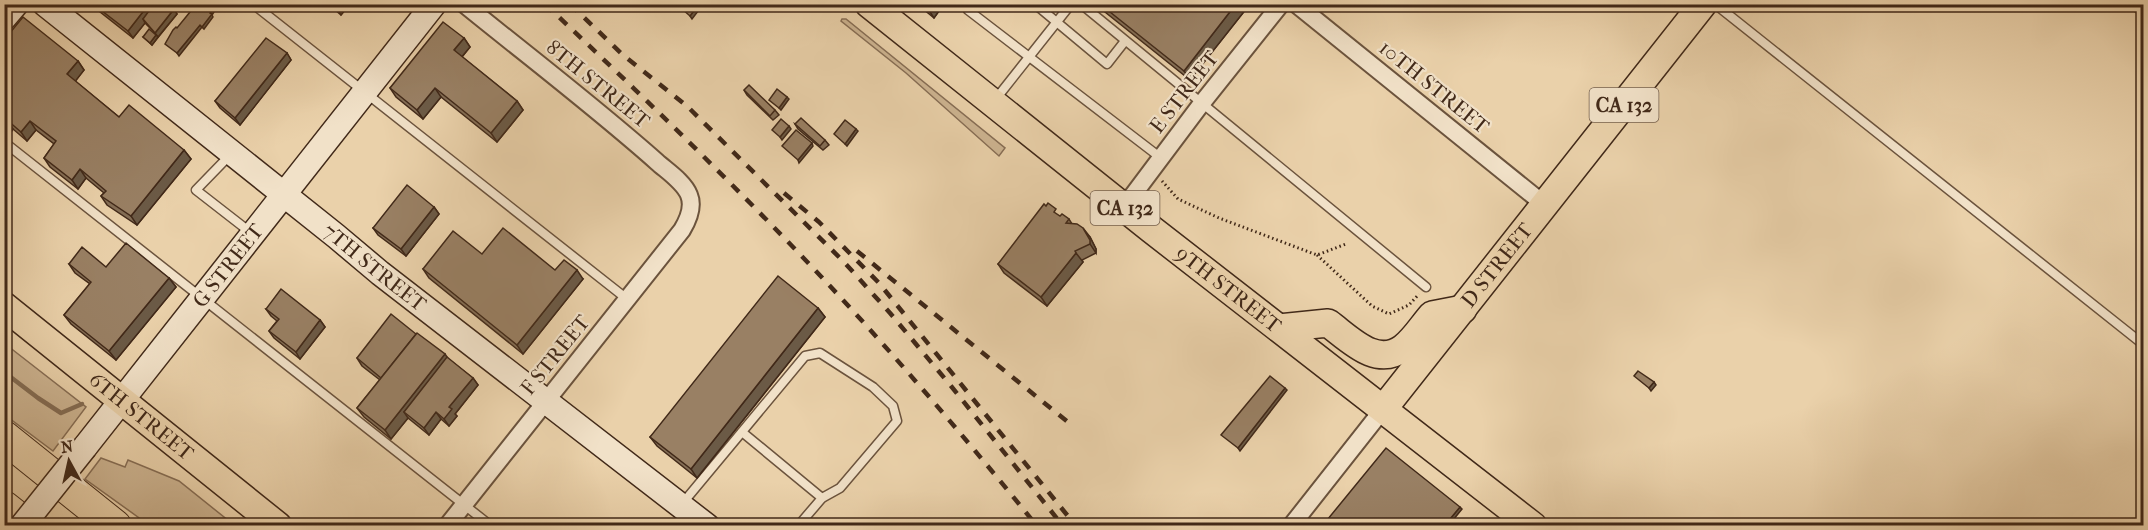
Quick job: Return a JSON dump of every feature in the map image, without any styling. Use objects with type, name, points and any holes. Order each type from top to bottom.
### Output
[{"type":"highway","points":[[4,437],[115,525]]},
{"type":"highway","points":[[4,507],[28,525]]},
{"type":"main road","name":"9TH STREET","points":[[869,4],[1124,207],[1533,525]]},
{"type":"main road","name":"D STREET","points":[[1384,408],[1702,4]]},
{"type":"main road","name":"6TH STREET","points":[[4,306],[121,402],[278,525]]},
{"type":"main road","points":[[1279,328],[1328,323],[1371,353],[1382,356],[1404,347],[1432,315],[1462,309]]},
{"type":"street","points":[[4,18],[16,4]]},
{"type":"street","name":"7TH STREET","points":[[45,4],[380,273],[708,525]]},
{"type":"street","name":"G STREET","points":[[22,525],[254,236],[434,4]]},
{"type":"street","name":"8TH STREET","points":[[464,4],[658,163],[681,184],[689,195],[690,208]]},
{"type":"street","name":"E STREET","points":[[1124,207],[1202,103],[1281,4]]},
{"type":"street","name":"10TH STREET","points":[[1296,4],[1545,205]]},
{"type":"street","points":[[2140,4],[2144,8]]},
{"type":"street","name":"F STREET","points":[[447,525],[682,230],[688,220],[690,208]]},
{"type":"street","name":"D STREET","points":[[1291,525],[1384,408]]},
{"type":"lane","points":[[253,4],[627,299]]},
{"type":"lane","points":[[973,4],[968,10],[1157,164]]},
{"type":"lane","points":[[1035,4],[1107,64],[1125,41]]},
{"type":"lane","points":[[993,103],[1071,4]]},
{"type":"lane","points":[[1081,4],[1426,287]]},
{"type":"lane","points":[[1715,4],[2144,345]]},
{"type":"lane","points":[[4,142],[491,525]]},
{"type":"lane","points":[[231,153],[196,190],[254,236]]},
{"type":"lane","points":[[682,505],[805,356],[820,353],[873,387],[893,406],[897,421],[840,488],[822,498],[798,525]]},
{"type":"lane","points":[[742,432],[822,498]]},
{"type":"path","points":[[1157,164],[1178,199],[1219,218],[1317,255],[1372,306],[1389,314],[1409,305],[1426,287]]},
{"type":"path","points":[[1317,255],[1346,244]]},
{"type":"shaded area","points":[[846,19],[1005,148],[999,156],[906,73],[841,21]]},
{"type":"shaded area","points":[[4,343],[86,407],[53,451],[5,415]]},
{"type":"shaded area","points":[[101,458],[125,467],[128,460],[179,481],[234,525],[149,525],[85,479]]},
{"type":"building","points":[[93,4],[149,4],[128,31]]},
{"type":"building","points":[[154,4],[168,4],[174,9],[155,33],[143,19]]},
{"type":"building","points":[[195,4],[215,6],[202,27],[200,25],[177,53],[165,44],[173,30]]},
{"type":"building","points":[[678,4],[699,4],[690,16],[682,9],[680,11],[676,8]]},
{"type":"building","points":[[1100,4],[1236,4],[1184,71]]},
{"type":"building","points":[[23,17],[78,61],[67,74],[119,117],[129,105],[184,150],[131,216],[101,196],[106,191],[80,169],[72,180],[44,158],[56,141],[30,121],[21,132],[7,120],[4,123],[4,40]]},
{"type":"building","points":[[443,22],[464,38],[454,50],[517,101],[491,133],[435,88],[417,110],[390,88]]},
{"type":"building","points":[[149,29],[156,35],[150,43],[143,37]]},
{"type":"building","points":[[266,38],[287,53],[235,118],[215,101]]},
{"type":"building","points":[[749,85],[775,110],[770,116],[744,90]]},
{"type":"building","points":[[777,89],[787,97],[779,108],[769,100]]},
{"type":"building","points":[[801,118],[825,140],[820,146],[795,124]]},
{"type":"building","points":[[781,119],[789,126],[780,137],[772,130]]},
{"type":"building","points":[[845,120],[856,129],[845,144],[834,134]]},
{"type":"building","points":[[796,130],[812,143],[798,160],[782,146]]},
{"type":"building","points":[[407,185],[434,207],[401,249],[373,228]]},
{"type":"building","points":[[1048,203],[1056,209],[1054,212],[1069,219],[1066,223],[1077,224],[1083,228],[1090,244],[1075,251],[1076,253],[1041,297],[998,264],[1044,204],[1046,206]]},
{"type":"building","points":[[503,228],[555,270],[564,260],[577,270],[517,345],[423,269],[453,231],[482,254]]},
{"type":"building","points":[[126,243],[169,278],[109,351],[64,315],[91,282],[69,264],[82,247],[106,267]]},
{"type":"building","points":[[778,276],[818,308],[691,469],[650,437]]},
{"type":"building","points":[[281,289],[320,320],[296,352],[269,331],[279,319],[266,309]]},
{"type":"building","points":[[391,314],[416,334],[381,378],[357,358]]},
{"type":"building","points":[[417,333],[445,354],[385,430],[357,408]]},
{"type":"building","points":[[447,357],[473,378],[449,407],[452,409],[444,419],[436,412],[424,428],[404,412]]},
{"type":"building","points":[[1638,371],[1654,382],[1649,388],[1634,376]]},
{"type":"building","points":[[1270,376],[1285,388],[1238,448],[1221,435]]},
{"type":"building","points":[[1386,448],[1460,507],[1445,525],[1323,525]]},
{"type":"waterway","points":[[4,372],[61,413],[82,404]]},
{"type":"railway","points":[[545,4],[701,154],[824,280],[918,383],[1037,526]]},
{"type":"railway","points":[[570,4],[623,55],[687,106],[844,262],[951,386],[1063,526]]},
{"type":"railway","points":[[784,193],[819,222],[879,283],[1076,526]]},
{"type":"railway","points":[[857,251],[1069,423]]},
{"type":"railway","points":[[2135,526],[2144,514]]}]
